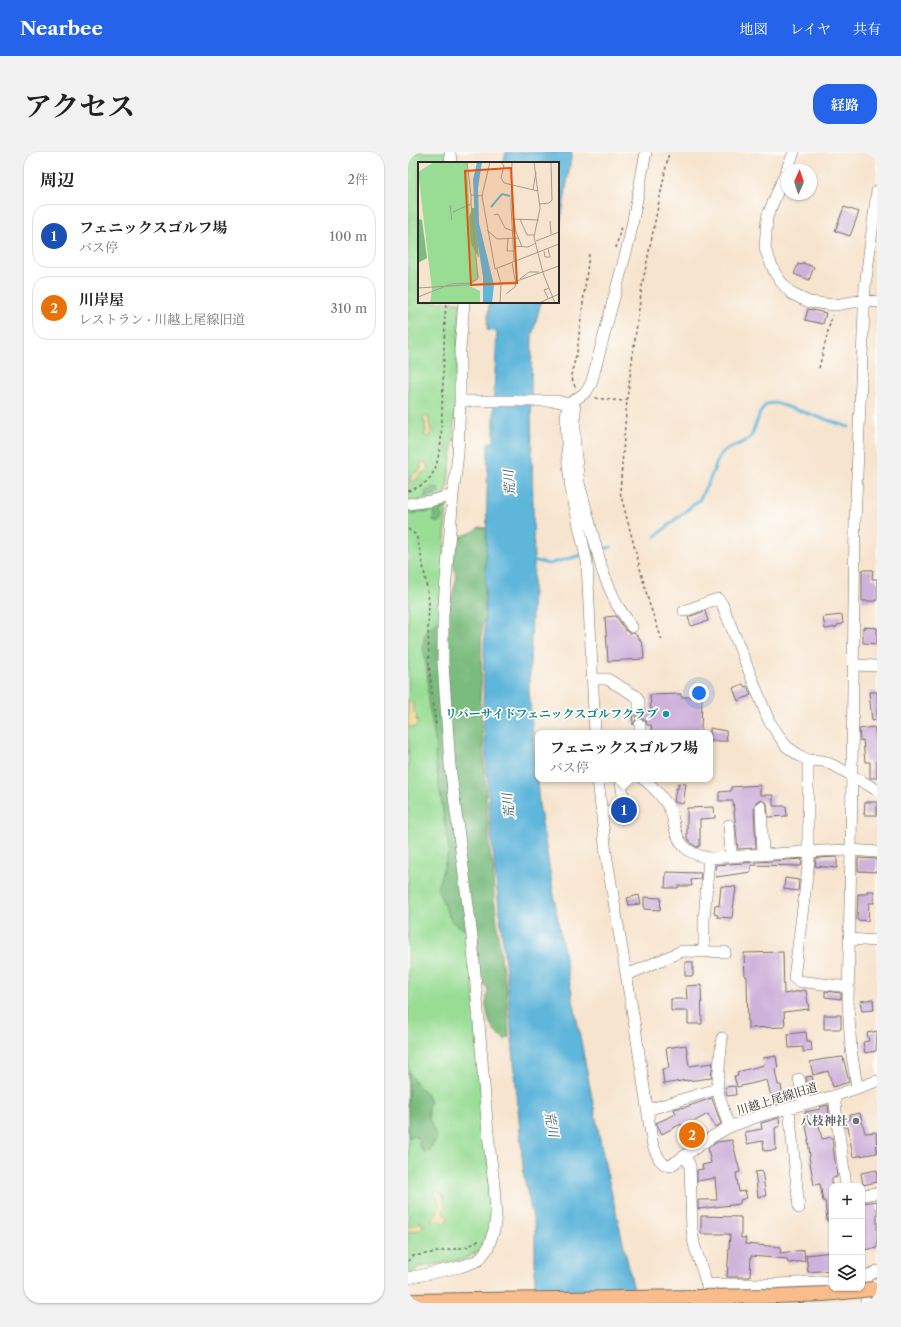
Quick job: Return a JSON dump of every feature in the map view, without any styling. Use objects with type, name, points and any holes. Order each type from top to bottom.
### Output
[{"type":"main road","points":[[408,1301],[777,1296],[824,1294],[867,1282]]},
{"type":"street","points":[[450,152],[451,162]]},
{"type":"street","points":[[595,730],[587,562],[571,489],[566,420],[569,404],[586,392],[591,384],[629,241],[646,152]]},
{"type":"street","points":[[794,152],[767,217],[765,249],[775,273],[792,294],[809,302],[835,305],[865,300],[877,302]]},
{"type":"street","points":[[857,1088],[851,1049],[848,1002],[855,522],[865,300],[877,195]]},
{"type":"street","points":[[408,1278],[460,1267],[479,1260],[488,1248],[494,1230],[496,1215],[472,937],[450,766],[443,663],[443,615],[458,454],[460,349],[464,303]]},
{"type":"street","points":[[460,401],[546,400],[557,401],[574,406],[575,449],[579,483],[603,573],[632,628]]},
{"type":"street","points":[[408,504],[430,501],[453,495]]},
{"type":"street","points":[[684,611],[718,599],[722,604],[769,721],[786,746],[808,760],[822,761],[837,767],[877,790]]},
{"type":"street","points":[[854,665],[877,666]]},
{"type":"street","points":[[592,679],[606,679],[636,696],[639,701],[639,710]]},
{"type":"street","points":[[808,760],[809,852],[794,978],[798,982],[848,987]]},
{"type":"street","points":[[598,782],[606,854],[627,975],[647,1110],[717,1089]]},
{"type":"street","points":[[601,812],[618,810],[623,805],[622,782]]},
{"type":"street","points":[[647,782],[666,802],[671,812],[678,838],[684,848],[692,854],[710,858],[851,850],[877,852]]},
{"type":"street","points":[[761,807],[763,855]]},
{"type":"street","points":[[729,824],[731,857]]},
{"type":"street","points":[[704,951],[704,920],[710,858]]},
{"type":"street","points":[[850,939],[877,941]]},
{"type":"street","points":[[627,975],[682,952],[724,952]]},
{"type":"street","points":[[722,1038],[717,1089],[729,1127]]},
{"type":"street","points":[[799,1079],[805,1104]]},
{"type":"street","name":"川越上尾線旧道","points":[[647,1110],[653,1146],[659,1159],[664,1164],[670,1166],[710,1138],[729,1127],[759,1116],[834,1096],[877,1081]]},
{"type":"street","points":[[834,1096],[846,1183]]},
{"type":"street","points":[[789,1108],[799,1208]]},
{"type":"street","points":[[685,1156],[690,1166],[692,1230],[694,1244],[711,1303]]},
{"type":"street","points":[[865,1195],[877,1193]]},
{"type":"street","points":[[866,1303],[867,1282],[877,1271]]},
{"type":"street","points":[[707,1285],[798,1284],[829,1280]]},
{"type":"path","points":[[662,640],[649,603],[620,492],[627,399],[642,286],[669,152]]},
{"type":"path","points":[[589,254],[577,352],[571,375],[579,396],[623,401],[627,399]]},
{"type":"path","points":[[408,491],[423,485],[429,480],[438,459],[441,442],[446,303]]},
{"type":"path","points":[[819,368],[835,305]]},
{"type":"path","points":[[408,1261],[413,1256],[467,1248],[480,1241]]},
{"type":"green space","name":"リバーサイドフェニックスゴルフクラブ","points":[[408,152],[447,152],[449,162],[418,162],[418,303],[460,303],[453,443],[447,488],[444,560],[469,938],[493,1226],[482,1250],[462,1260],[419,1267],[410,1275],[408,1286]]},
{"type":"green space","points":[[432,487],[438,488],[439,493],[424,498],[426,491]]},
{"type":"green space","points":[[442,502],[448,504],[447,507],[442,509],[440,513],[442,517],[439,523],[434,521],[433,516],[435,513],[433,511],[425,513],[420,511],[414,515],[408,514],[408,508]]},
{"type":"green space","points":[[479,527],[490,529],[489,584],[484,592],[489,602],[489,608],[482,625],[480,697],[490,853],[493,868],[494,896],[500,951],[506,989],[509,1037],[506,1040],[496,1033],[489,1021],[486,1005],[488,989],[481,980],[478,972],[476,943],[464,929],[452,922],[437,888],[449,851],[435,759],[436,744],[428,702],[428,678],[423,646],[425,634],[434,624],[448,614],[456,579],[452,559],[453,545],[457,538],[473,532]]},
{"type":"green space","points":[[408,1071],[417,1085],[426,1093],[430,1101],[428,1106],[428,1115],[437,1137],[435,1142],[432,1144],[431,1151],[424,1153],[419,1145],[420,1139],[413,1136],[408,1138]]},
{"type":"sand","points":[[425,416],[429,419],[431,428],[429,438],[424,435],[426,431],[425,422],[422,419]]},
{"type":"sand","points":[[422,461],[428,465],[429,469],[421,474],[417,479],[412,482],[410,481],[412,475],[420,470]]},
{"type":"sand","points":[[408,702],[413,703],[413,711],[417,715],[416,719],[418,723],[415,727],[408,727]]},
{"type":"sand","points":[[435,1191],[443,1195],[445,1208],[443,1212],[448,1217],[444,1224],[439,1220],[432,1223],[439,1205],[434,1194]]},
{"type":"sand","points":[[419,1222],[423,1224],[423,1227],[419,1230],[408,1232],[408,1226],[413,1226]]},
{"type":"water","points":[[506,152],[572,152],[559,232],[559,162],[503,162]]},
{"type":"water","name":"荒川","points":[[489,303],[541,303],[532,336],[531,401],[534,563],[529,691],[535,759],[535,782],[537,782],[539,804],[559,927],[604,1160],[637,1303],[535,1303],[535,1228],[524,1177],[507,981],[491,835],[483,711],[488,443],[494,442],[494,393],[497,331],[487,330]]},
{"type":"building","points":[[844,207],[859,212],[850,236],[835,231]]},
{"type":"building","points":[[803,263],[814,267],[809,280],[794,274],[798,264],[802,265]]},
{"type":"building","points":[[808,309],[826,313],[823,324],[805,320]]},
{"type":"building","points":[[862,570],[873,570],[872,579],[877,579],[877,601],[862,601]]},
{"type":"building","points":[[705,611],[708,621],[691,626],[688,617]]},
{"type":"building","points":[[842,615],[843,624],[837,625],[837,627],[825,629],[823,617]]},
{"type":"building","points":[[616,616],[626,631],[629,633],[634,633],[639,638],[643,646],[644,659],[608,661],[605,617]]},
{"type":"building","points":[[863,627],[877,628],[877,644],[863,643]]},
{"type":"building","points":[[743,684],[745,687],[747,686],[751,695],[738,701],[733,688]]},
{"type":"building","points":[[869,692],[877,692],[877,720],[872,721]]},
{"type":"building","points":[[681,694],[681,697],[702,697],[701,730],[652,730],[651,725],[647,725],[646,721],[640,718],[636,719],[633,725],[632,711],[635,716],[639,717],[645,714],[646,710],[651,710],[650,695]]},
{"type":"building","points":[[874,727],[877,742],[877,778],[870,778],[870,762],[865,762],[863,740],[860,741],[859,729]]},
{"type":"building","points":[[710,728],[726,731],[727,741],[713,741],[713,730],[710,730]]},
{"type":"building","points":[[678,783],[686,784],[683,804],[674,802],[676,788],[678,789]]},
{"type":"building","points":[[760,785],[760,795],[773,795],[773,806],[786,806],[787,816],[768,817],[767,803],[761,800],[757,801],[754,807],[756,848],[738,849],[733,801],[719,801],[719,792],[731,791],[731,787]]},
{"type":"building","points":[[865,802],[877,802],[877,815],[864,815]]},
{"type":"building","points":[[714,807],[715,818],[700,819],[700,846],[698,846],[698,848],[687,838],[687,808]]},
{"type":"building","points":[[837,857],[837,868],[815,866],[816,858]]},
{"type":"building","points":[[858,858],[877,859],[877,872],[858,871]]},
{"type":"building","points":[[802,859],[801,866],[751,865],[751,872],[716,877],[715,865]]},
{"type":"building","points":[[666,872],[701,873],[700,879],[691,880],[692,886],[665,888]]},
{"type":"building","points":[[785,878],[799,880],[798,891],[784,889]]},
{"type":"building","points":[[721,886],[736,887],[732,918],[717,917],[718,915],[714,914],[715,905],[719,906]]},
{"type":"building","points":[[867,891],[874,891],[874,903],[869,903],[868,921],[857,920],[858,894],[867,894]]},
{"type":"building","points":[[639,895],[641,904],[629,905],[627,898]]},
{"type":"building","points":[[644,897],[661,898],[660,910],[644,909]]},
{"type":"building","points":[[783,952],[784,994],[806,990],[809,1009],[784,1012],[785,1027],[748,1028],[747,976],[745,977],[744,953]]},
{"type":"building","points":[[685,962],[693,962],[693,976],[685,976]]},
{"type":"building","points":[[701,985],[702,1024],[688,1024],[688,1011],[671,1011],[671,999],[687,999],[686,986]]},
{"type":"building","points":[[825,991],[841,993],[841,999],[825,997]]},
{"type":"building","points":[[873,999],[874,1010],[862,1011],[860,1001]]},
{"type":"building","points":[[824,1015],[841,1015],[841,1029],[824,1029]]},
{"type":"building","points":[[877,1031],[876,1051],[865,1053],[863,1042],[869,1041],[867,1033]]},
{"type":"building","points":[[806,1032],[807,1041],[811,1041],[812,1051],[803,1052],[803,1047],[789,1048],[788,1034]]},
{"type":"building","points":[[686,1045],[689,1066],[713,1063],[711,1078],[664,1084],[662,1069],[669,1068],[666,1048]]},
{"type":"building","points":[[776,1056],[778,1069],[775,1069],[778,1085],[781,1085],[784,1102],[773,1105],[767,1080],[737,1087],[734,1076],[738,1076],[737,1072],[764,1065],[763,1058]]},
{"type":"building","points":[[843,1057],[849,1082],[833,1087],[828,1071],[813,1075],[810,1062]]},
{"type":"building","points":[[812,1076],[816,1094],[810,1095],[806,1077]]},
{"type":"building","points":[[735,1086],[736,1095],[727,1096],[725,1087]]},
{"type":"building","points":[[712,1098],[721,1124],[715,1127],[708,1114],[691,1123],[697,1135],[688,1139],[681,1124],[662,1134],[656,1123],[676,1114],[674,1109],[683,1108]]},
{"type":"building","points":[[828,1105],[830,1122],[819,1125],[822,1139],[832,1137],[837,1177],[832,1178],[832,1183],[829,1183],[829,1221],[827,1221],[825,1201],[823,1201],[820,1184],[814,1185],[809,1157],[809,1140],[805,1123],[807,1122],[805,1112],[820,1109],[820,1107]]},
{"type":"building","points":[[860,1113],[865,1133],[876,1132],[877,1153],[853,1157],[848,1127],[845,1127],[844,1120],[850,1119],[850,1115]]},
{"type":"building","points":[[779,1118],[780,1126],[775,1128],[776,1150],[764,1151],[763,1141],[747,1144],[745,1132],[762,1129],[761,1123]]},
{"type":"building","points":[[732,1140],[740,1172],[736,1173],[739,1192],[745,1191],[747,1198],[740,1200],[740,1204],[698,1209],[698,1200],[717,1200],[715,1178],[697,1181],[697,1170],[703,1169],[702,1165],[711,1163],[708,1148],[717,1142]]},
{"type":"building","points":[[877,1170],[877,1182],[865,1185],[865,1183],[863,1183],[861,1173]]},
{"type":"building","points":[[762,1171],[766,1196],[758,1197],[755,1172]]},
{"type":"building","points":[[877,1201],[877,1248],[865,1250],[865,1219],[865,1203]]},
{"type":"building","points":[[701,1216],[741,1217],[741,1238],[746,1238],[745,1244],[781,1247],[780,1253],[804,1250],[805,1261],[788,1263],[787,1259],[751,1256],[750,1277],[727,1277],[730,1234],[701,1234]]},
{"type":"building","points":[[829,1252],[829,1270],[808,1272],[806,1255]]},
{"type":"waterway","points":[[656,536],[700,499],[720,455],[727,449],[744,442],[751,437],[760,413],[766,404],[776,403],[849,427]]},
{"type":"waterway","points":[[599,550],[611,547]]},
{"type":"waterway","points":[[532,560],[549,564],[582,555]]},
{"type":"place","name":"リバーサイドフェニックスゴルフクラブ","points":[[666,714]]},
{"type":"place","name":"フェニックスゴルフ場","points":[[624,810]]},
{"type":"place","name":"八枝神社","points":[[856,1121]]},
{"type":"place","name":"川岸屋","points":[[692,1135]]}]
